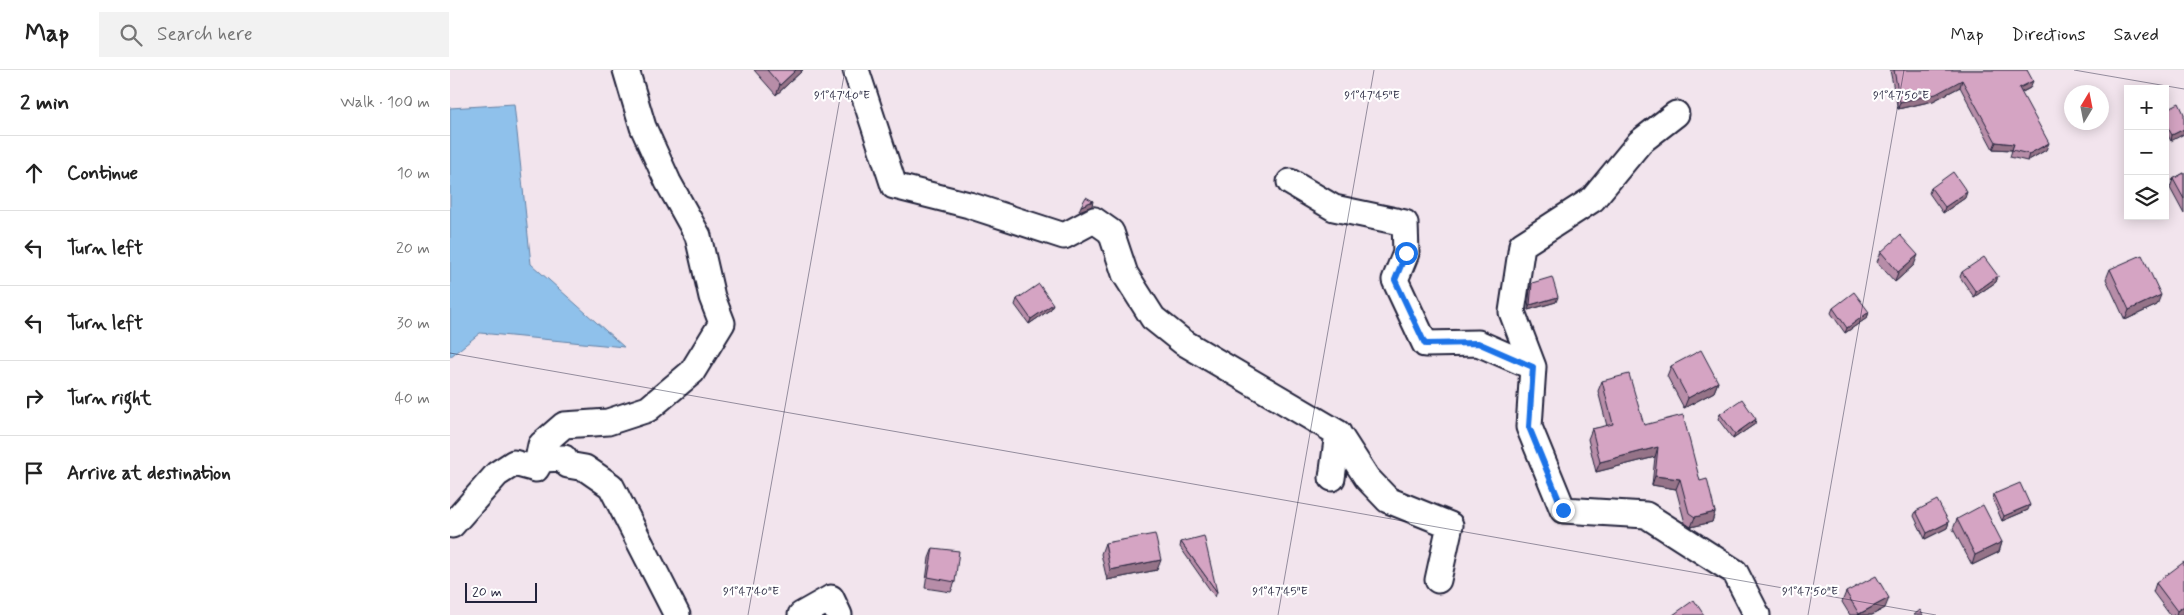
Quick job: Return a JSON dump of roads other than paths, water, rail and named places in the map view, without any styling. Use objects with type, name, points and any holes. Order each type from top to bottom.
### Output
[{"type":"street","points":[[536,469],[541,445],[564,425],[608,422],[648,409],[692,372],[722,323],[712,297],[698,236],[668,182],[643,127],[626,70]]},
{"type":"street","points":[[856,70],[894,186],[968,205],[1064,236],[1094,220],[1110,232],[1125,274],[1153,318],[1184,342],[1338,433],[1367,478],[1388,500],[1450,525],[1438,580]]},
{"type":"street","points":[[1676,114],[1640,142],[1593,199],[1522,245],[1512,312],[1533,367],[1529,427],[1563,510],[1646,515],[1735,572],[1757,615]]},
{"type":"street","points":[[1290,182],[1334,208],[1405,223],[1406,253],[1395,280],[1425,344],[1478,343],[1533,367]]},
{"type":"street","points":[[1332,478],[1338,433]]},
{"type":"street","points":[[536,469],[542,459],[564,458],[568,465],[585,468],[611,486],[677,615]]},
{"type":"street","points":[[452,525],[498,474],[514,463],[536,469]]},
{"type":"street","points":[[801,615],[831,598],[838,615]]},
{"type":"water","points":[[514,104],[531,264],[624,347],[480,333],[450,357],[450,108]]}]
